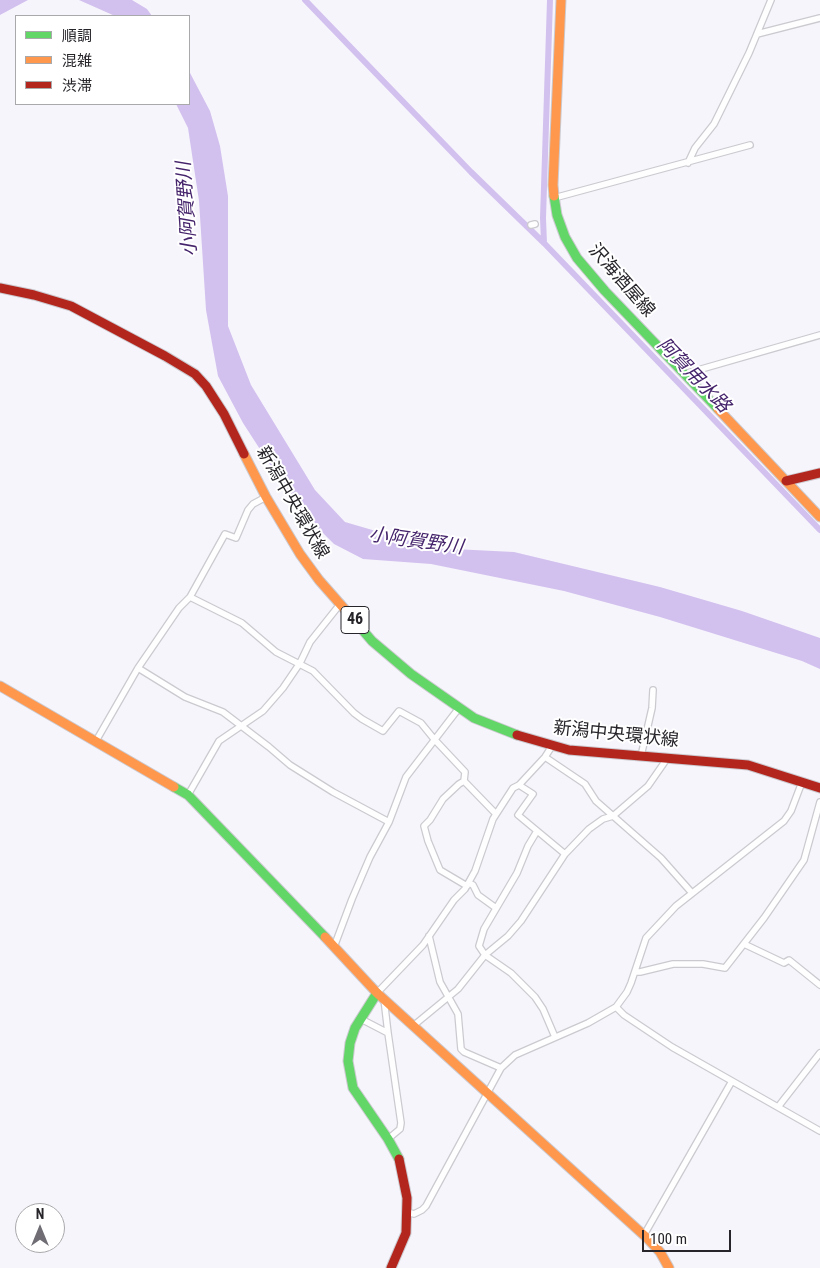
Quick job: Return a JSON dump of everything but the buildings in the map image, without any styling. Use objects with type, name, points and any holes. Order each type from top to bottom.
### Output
[{"type":"main road","name":"沢海酒屋線","points":[[561,0],[554,198],[565,237],[577,258],[605,290],[820,517]]},
{"type":"main road","name":"新潟中央環状線","points":[[0,288],[72,306],[157,351],[195,374],[206,386],[224,414],[266,497],[300,554],[319,580],[372,641],[411,674],[459,708],[501,730],[552,746],[583,752],[748,765],[820,788]]},
{"type":"main road","points":[[786,481],[820,473]]},
{"type":"main road","points":[[0,686],[188,795],[380,996],[644,1235],[660,1252],[669,1268]]},
{"type":"main road","points":[[380,996],[355,1028],[350,1043],[348,1062],[350,1079],[358,1098],[388,1139],[399,1159],[401,1168],[407,1198],[406,1233],[391,1268]]},
{"type":"street","points":[[688,163],[696,148],[714,124],[771,0]]},
{"type":"street","points":[[757,34],[820,18]]},
{"type":"street","points":[[554,198],[750,145]]},
{"type":"street","points":[[684,374],[820,335]]},
{"type":"street","points":[[96,742],[138,668],[178,608],[190,597],[225,534],[236,538],[248,510],[253,504],[266,497]]},
{"type":"street","points":[[190,597],[242,623],[276,652],[313,671],[362,719],[383,731],[399,711],[421,723],[434,740],[465,772],[464,781]]},
{"type":"street","points":[[188,795],[219,742],[263,711],[283,688],[300,663],[310,642],[340,603]]},
{"type":"street","points":[[138,668],[186,697],[222,712],[290,765],[332,792],[389,822]]},
{"type":"street","points":[[641,756],[652,708],[652,690]]},
{"type":"street","points":[[334,947],[346,912],[370,857],[389,822],[406,777],[459,708]]},
{"type":"street","points":[[388,1139],[400,1128],[400,1123],[388,1033],[380,996],[423,945],[454,900],[468,884],[476,871],[490,826],[496,814],[513,788],[519,785],[546,757],[552,746]]},
{"type":"street","points":[[546,757],[585,784],[596,801],[661,858],[692,893]]},
{"type":"street","points":[[413,1026],[458,989],[485,955],[508,936],[521,921],[565,854],[589,829],[603,819],[613,816],[648,786],[666,758]]},
{"type":"street","points":[[464,781],[496,814]]},
{"type":"street","points":[[464,781],[443,799],[424,826],[440,870],[473,886],[478,895],[496,908]]},
{"type":"street","points":[[407,1212],[414,1214],[426,1206],[501,1068],[515,1055],[588,1023],[616,1007],[627,992],[646,938],[670,911],[784,821],[791,811],[802,782]]},
{"type":"street","points":[[519,785],[533,794],[518,815],[565,854]]},
{"type":"street","points":[[635,972],[673,964],[703,964],[725,968],[804,860],[820,802]]},
{"type":"street","points":[[537,831],[528,846],[517,873],[480,938],[479,946],[485,955],[517,978],[535,997],[543,1009],[555,1037]]},
{"type":"street","points":[[429,936],[439,979],[459,1019],[461,1049],[501,1068]]},
{"type":"street","points":[[744,944],[784,963],[789,960],[820,985]]},
{"type":"street","points":[[616,1007],[624,1015],[672,1047],[820,1131]]},
{"type":"street","points":[[361,1019],[388,1033]]},
{"type":"street","points":[[778,1107],[820,1053]]},
{"type":"street","points":[[644,1235],[732,1081]]},
{"type":"shaded area","points":[[0,0],[28,0],[0,15]]},
{"type":"shaded area","points":[[79,0],[132,0],[147,9],[151,15],[113,15]]},
{"type":"shaded area","points":[[190,73],[210,111],[220,146],[228,196],[228,326],[251,385],[315,490],[345,522],[434,548],[514,552],[660,587],[742,611],[820,638],[820,669],[802,661],[660,617],[564,591],[431,564],[363,559],[334,544],[298,508],[243,423],[218,376],[206,310],[199,201],[188,128],[176,105],[190,105]]},
{"type":"waterway","name":"阿賀用水路","points":[[305,0],[471,172],[544,243],[820,530]]},
{"type":"waterway","points":[[544,243],[543,218],[550,0]]},
{"type":"traffic: fast","points":[[554,196],[557,215],[565,237],[577,258],[605,291],[718,409]]},
{"type":"traffic: fast","points":[[348,613],[372,641],[411,674],[474,718],[517,735]]},
{"type":"traffic: fast","points":[[174,787],[188,795],[325,937]]},
{"type":"traffic: fast","points":[[377,993],[355,1028],[350,1043],[348,1061],[353,1088],[388,1139],[399,1159]]},
{"type":"traffic: slow","points":[[554,196],[561,0]]},
{"type":"traffic: slow","points":[[718,409],[820,517]]},
{"type":"traffic: slow","points":[[244,454],[266,497],[300,554],[319,580],[348,613]]},
{"type":"traffic: slow","points":[[0,686],[174,787]]},
{"type":"traffic: slow","points":[[325,937],[377,993],[647,1238],[660,1252],[669,1268]]},
{"type":"traffic: jam","points":[[0,288],[34,295],[71,306],[195,374],[206,386],[224,414],[244,454]]},
{"type":"traffic: jam","points":[[786,481],[820,473]]},
{"type":"traffic: jam","points":[[517,735],[569,750],[748,765],[820,788]]},
{"type":"traffic: jam","points":[[391,1268],[406,1233],[407,1198],[399,1159]]},
{"type":"water label","name":"小阿賀野川","points":[[188,209]]},
{"type":"water label","name":"小阿賀野川","points":[[416,542]]}]
